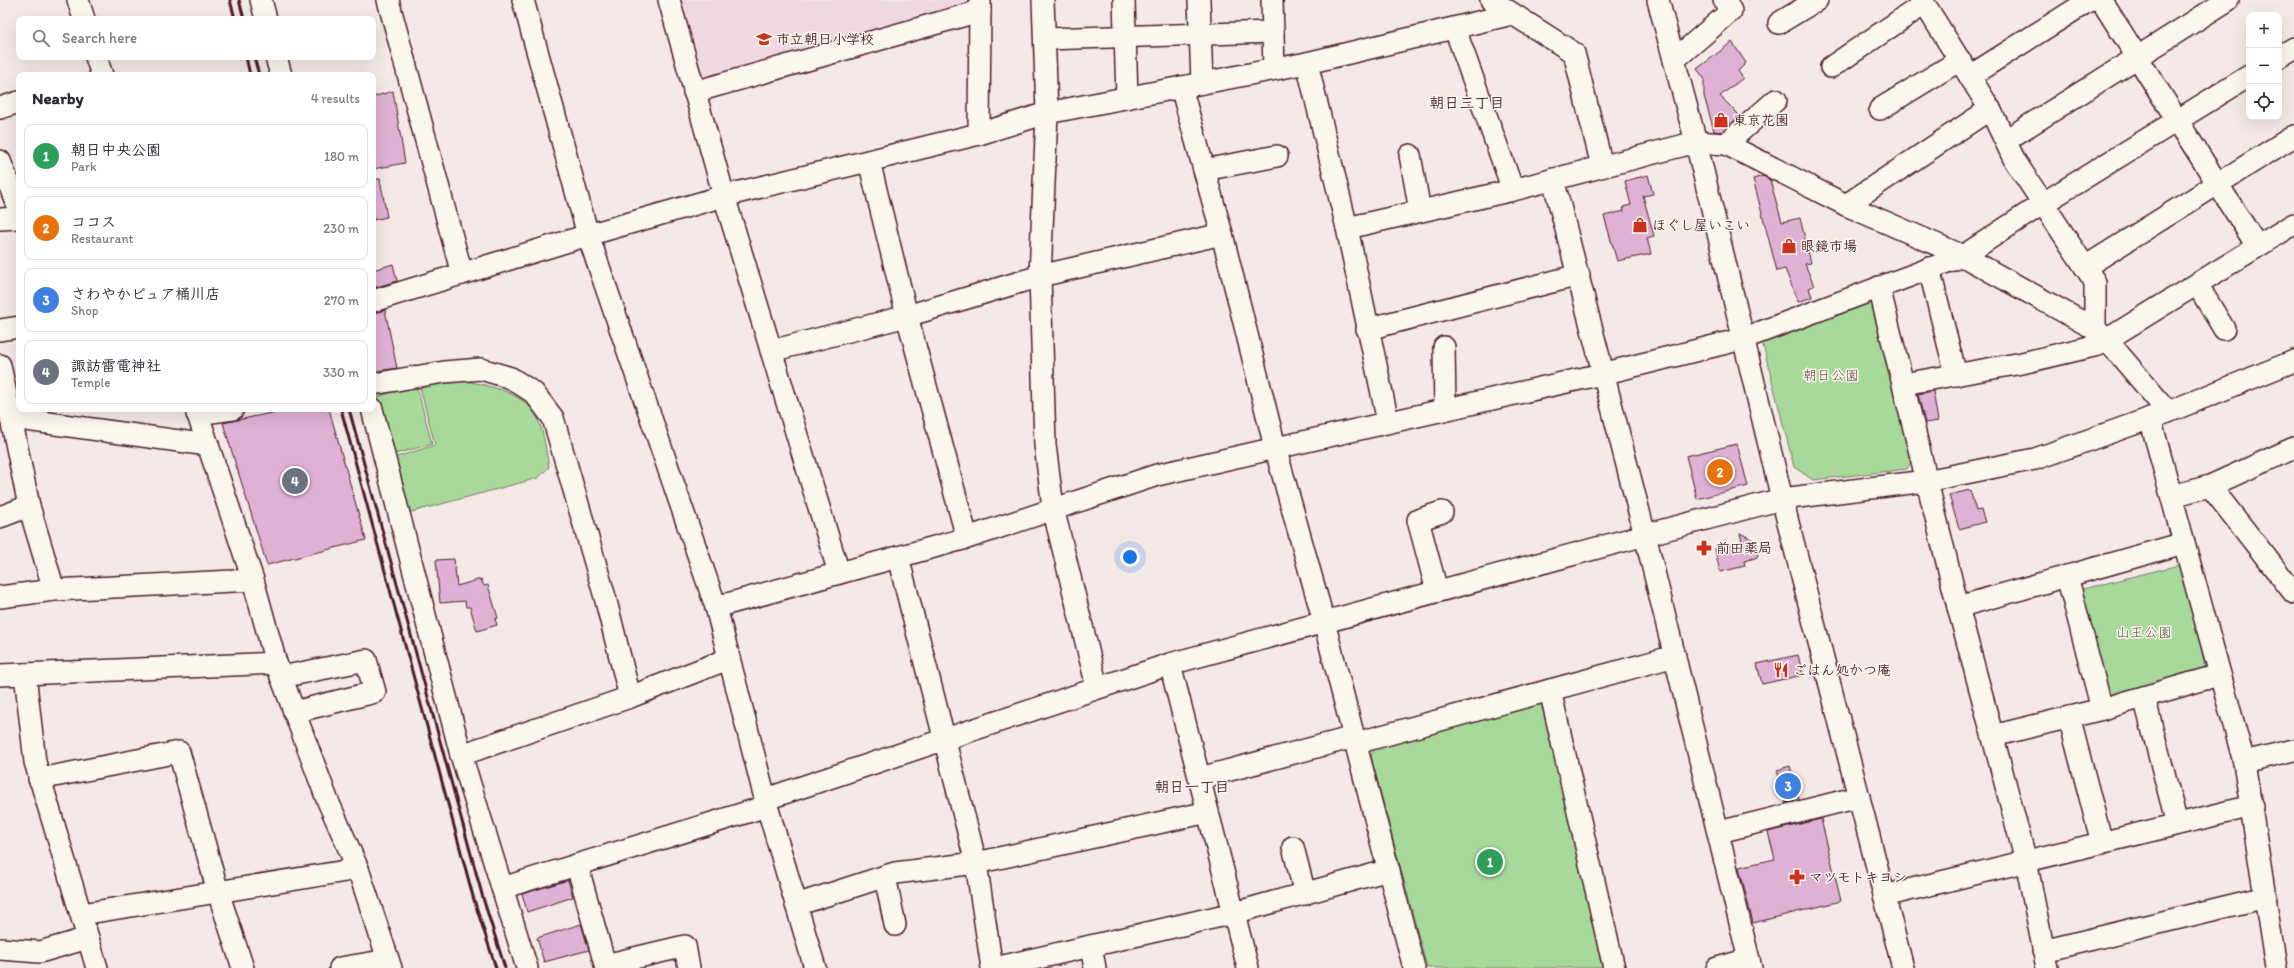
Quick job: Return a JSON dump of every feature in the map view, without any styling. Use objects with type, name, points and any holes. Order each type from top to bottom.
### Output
[{"type":"street","points":[[78,0],[83,16]]},
{"type":"street","points":[[261,0],[265,16]]},
{"type":"street","points":[[388,0],[462,274]]},
{"type":"street","points":[[523,0],[588,235],[716,607],[728,659],[766,803],[815,968]]},
{"type":"street","points":[[669,0],[724,196],[839,572]]},
{"type":"street","points":[[1043,0],[1047,113],[1040,276],[1045,445],[1053,508],[1097,687]]},
{"type":"street","points":[[1124,0],[1127,98]]},
{"type":"street","points":[[1199,0],[1202,83]]},
{"type":"street","points":[[1272,0],[1274,69]]},
{"type":"street","points":[[1491,0],[1574,53],[1602,166]]},
{"type":"street","points":[[1658,0],[1696,142],[1742,339],[1782,499],[1903,968]]},
{"type":"street","points":[[1674,60],[1730,11],[1724,0]]},
{"type":"street","points":[[1779,23],[1817,0]]},
{"type":"street","points":[[1880,109],[1965,68],[2090,0]]},
{"type":"street","points":[[2101,0],[2256,246]]},
{"type":"street","points":[[2006,140],[2228,0]]},
{"type":"street","points":[[1831,67],[1923,2],[1990,109],[2015,161],[2095,282],[2101,335],[2098,346],[2022,363],[1903,384]]},
{"type":"street","points":[[694,92],[980,6],[979,134]]},
{"type":"street","points":[[376,300],[588,235],[724,196],[979,134],[1047,113],[1308,63],[1455,29],[1512,14]]},
{"type":"street","points":[[1455,29],[1513,190]]},
{"type":"street","points":[[1044,39],[1273,32]]},
{"type":"street","points":[[2282,55],[2294,48]]},
{"type":"street","points":[[97,60],[101,72]]},
{"type":"street","points":[[277,60],[280,72]]},
{"type":"street","points":[[1308,63],[1347,228],[1367,329],[1388,422]]},
{"type":"street","points":[[716,607],[967,538],[1053,508],[1157,475],[1602,374],[1742,339],[1963,256],[2042,204],[2246,78]]},
{"type":"street","points":[[1181,87],[1222,234],[1275,447],[1324,622],[1414,968]]},
{"type":"street","points":[[1726,144],[1776,100]]},
{"type":"street","points":[[0,108],[16,103]]},
{"type":"street","points":[[1846,205],[1990,109]]},
{"type":"street","points":[[2085,267],[2294,136]]},
{"type":"street","points":[[1347,228],[1513,190],[1696,142],[1726,144],[1846,205],[1963,256],[2101,335],[2159,415],[2172,496],[2219,675],[2244,762],[2276,968]]},
{"type":"street","points":[[1410,155],[1420,211]]},
{"type":"street","points":[[1204,170],[1277,156]]},
{"type":"street","points":[[0,161],[16,202]]},
{"type":"street","points":[[869,161],[907,316],[967,538]]},
{"type":"street","points":[[1553,179],[1579,275],[1602,374],[1645,535],[1719,832],[1750,964],[1717,968]]},
{"type":"street","points":[[0,219],[16,218]]},
{"type":"street","points":[[2101,335],[2197,284],[2256,246],[2294,224]]},
{"type":"street","points":[[771,351],[907,316],[1040,276],[1222,234]]},
{"type":"street","points":[[1929,268],[1956,375]]},
{"type":"street","points":[[1367,329],[1579,275]]},
{"type":"street","points":[[2197,284],[2224,329]]},
{"type":"street","points":[[1879,287],[1958,607],[2026,861],[2045,959],[2266,897]]},
{"type":"street","points":[[0,330],[16,327]]},
{"type":"street","points":[[1444,348],[1446,409]]},
{"type":"street","points":[[502,888],[766,803],[944,739],[1170,664],[1782,499],[1926,481],[2035,459],[2159,415],[2294,361]]},
{"type":"street","points":[[0,365],[7,412],[29,506],[54,590]]},
{"type":"street","points":[[376,383],[444,372],[481,369],[510,378],[534,393],[553,418],[605,597],[630,697]]},
{"type":"street","points":[[7,412],[208,445]]},
{"type":"street","points":[[196,412],[253,580],[278,670],[327,799],[358,869],[390,964],[340,968]]},
{"type":"street","points":[[373,412],[461,755],[527,968]]},
{"type":"street","points":[[2172,496],[2210,486],[2294,448]]},
{"type":"street","points":[[2210,486],[2294,593]]},
{"type":"street","points":[[0,517],[29,506]]},
{"type":"street","points":[[1437,591],[1418,520],[1442,512]]},
{"type":"street","points":[[1958,607],[2184,543]]},
{"type":"street","points":[[898,557],[976,862],[994,968],[1234,913],[1389,870]]},
{"type":"street","points":[[2067,576],[2102,709]]},
{"type":"street","points":[[0,597],[54,590],[253,580]]},
{"type":"street","points":[[1200,778],[1550,690],[1675,656]]},
{"type":"street","points":[[461,755],[630,697],[728,659]]},
{"type":"street","points":[[0,675],[278,670],[366,660],[375,692],[294,712]]},
{"type":"street","points":[[1170,664],[1248,968]]},
{"type":"street","points":[[25,674],[35,762],[97,968]]},
{"type":"street","points":[[1993,736],[2102,709],[2219,675]]},
{"type":"street","points":[[1550,690],[1614,968]]},
{"type":"street","points":[[2144,697],[2177,824]]},
{"type":"street","points":[[2069,717],[2102,843]]},
{"type":"street","points":[[2244,762],[2294,750]]},
{"type":"street","points":[[40,779],[179,752],[218,892],[243,968]]},
{"type":"street","points":[[1719,832],[1859,797]]},
{"type":"street","points":[[1884,896],[2252,806]]},
{"type":"street","points":[[796,905],[895,873],[976,862],[1208,812]]},
{"type":"street","points":[[1293,847],[1305,894]]},
{"type":"street","points":[[577,865],[606,966],[685,946],[689,968]]},
{"type":"street","points":[[82,914],[358,869]]},
{"type":"street","points":[[885,876],[895,925]]},
{"type":"street","points":[[0,949],[40,952],[88,938]]},
{"type":"street","points":[[1091,947],[1095,968]]},
{"type":"shaded area","name":"市立朝日小学校","points":[[675,0],[970,0],[969,2],[703,80],[696,76]]},
{"type":"green space","name":"朝日公園","points":[[1865,300],[1874,304],[1912,461],[1907,469],[1813,480],[1794,467],[1763,345],[1766,336]]},
{"type":"green space","points":[[440,377],[495,388],[509,393],[531,408],[540,424],[549,467],[538,478],[408,513],[393,458],[435,445],[418,380]]},
{"type":"green space","points":[[416,384],[432,444],[391,455],[377,397]]},
{"type":"green space","name":"山王公園","points":[[2183,564],[2207,675],[2105,699],[2079,590]]},
{"type":"green space","points":[[1535,702],[1543,706],[1608,968],[1427,968],[1371,756],[1376,745]]},
{"type":"building","points":[[1732,42],[1746,63],[1738,71],[1743,78],[1720,96],[1740,116],[1722,132],[1714,131],[1704,96],[1704,78],[1697,69]]},
{"type":"building","points":[[393,91],[405,163],[376,168],[376,96]]},
{"type":"building","points":[[1648,175],[1653,194],[1643,196],[1654,236],[1647,238],[1651,254],[1617,261],[1604,216],[1624,211],[1623,207],[1631,205],[1625,181]]},
{"type":"building","points":[[1763,176],[1770,180],[1782,222],[1800,218],[1811,263],[1805,264],[1814,286],[1809,288],[1812,297],[1798,302],[1785,269],[1777,271],[1753,179]]},
{"type":"building","points":[[376,179],[380,179],[387,217],[376,219]]},
{"type":"building","points":[[393,264],[397,281],[376,287],[376,269]]},
{"type":"building","points":[[385,310],[397,368],[376,372],[376,312]]},
{"type":"building","points":[[1933,391],[1938,421],[1925,423],[1918,394]]},
{"type":"building","points":[[276,412],[330,412],[366,540],[267,565],[223,423]]},
{"type":"building","points":[[1737,444],[1748,486],[1697,499],[1686,456]]},
{"type":"building","points":[[1970,490],[1976,511],[1981,510],[1985,522],[1959,529],[1949,495]]},
{"type":"building","points":[[1740,533],[1755,541],[1758,557],[1744,561],[1745,566],[1720,572],[1715,549],[1742,542]]},
{"type":"building","points":[[454,559],[457,586],[481,579],[484,586],[488,585],[498,618],[495,619],[497,625],[477,631],[470,607],[466,607],[465,601],[440,603],[436,560]]},
{"type":"building","points":[[1798,655],[1803,675],[1762,684],[1757,664]]},
{"type":"building","points":[[1790,766],[1799,800],[1786,803],[1777,770]]},
{"type":"building","points":[[1821,819],[1841,901],[1753,923],[1739,867],[1775,859],[1768,832]]},
{"type":"building","points":[[568,880],[573,897],[527,912],[522,894]]},
{"type":"building","points":[[581,924],[589,950],[544,962],[537,938]]},
{"type":"railway","points":[[230,0],[234,16]]},
{"type":"railway","points":[[239,0],[243,16]]},
{"type":"railway","points":[[247,60],[249,72]]},
{"type":"railway","points":[[255,60],[258,72]]},
{"type":"railway","points":[[342,412],[474,900],[496,968]]},
{"type":"railway","points":[[350,412],[483,898],[505,968]]},
{"type":"place","name":"市立朝日小学校","points":[[764,39]]},
{"type":"place","name":"東京花園","points":[[1721,120]]},
{"type":"place","name":"ほぐし屋いこい","points":[[1640,225]]},
{"type":"place","name":"眼鏡市場","points":[[1789,246]]},
{"type":"place","name":"ココス","points":[[1720,472]]},
{"type":"place","name":"諏訪雷電神社","points":[[295,481]]},
{"type":"place","name":"前田薬局","points":[[1704,548]]},
{"type":"place","name":"ごはん処かつ庵","points":[[1781,670]]},
{"type":"place","name":"さわやかピュア桶川店","points":[[1788,786]]},
{"type":"place","name":"朝日中央公園","points":[[1490,862]]},
{"type":"place","name":"マツモトキヨシ","points":[[1797,877]]},
{"type":"district","name":"朝日三丁目","points":[[1467,103]]},
{"type":"district","name":"朝日一丁目","points":[[1192,787]]}]
